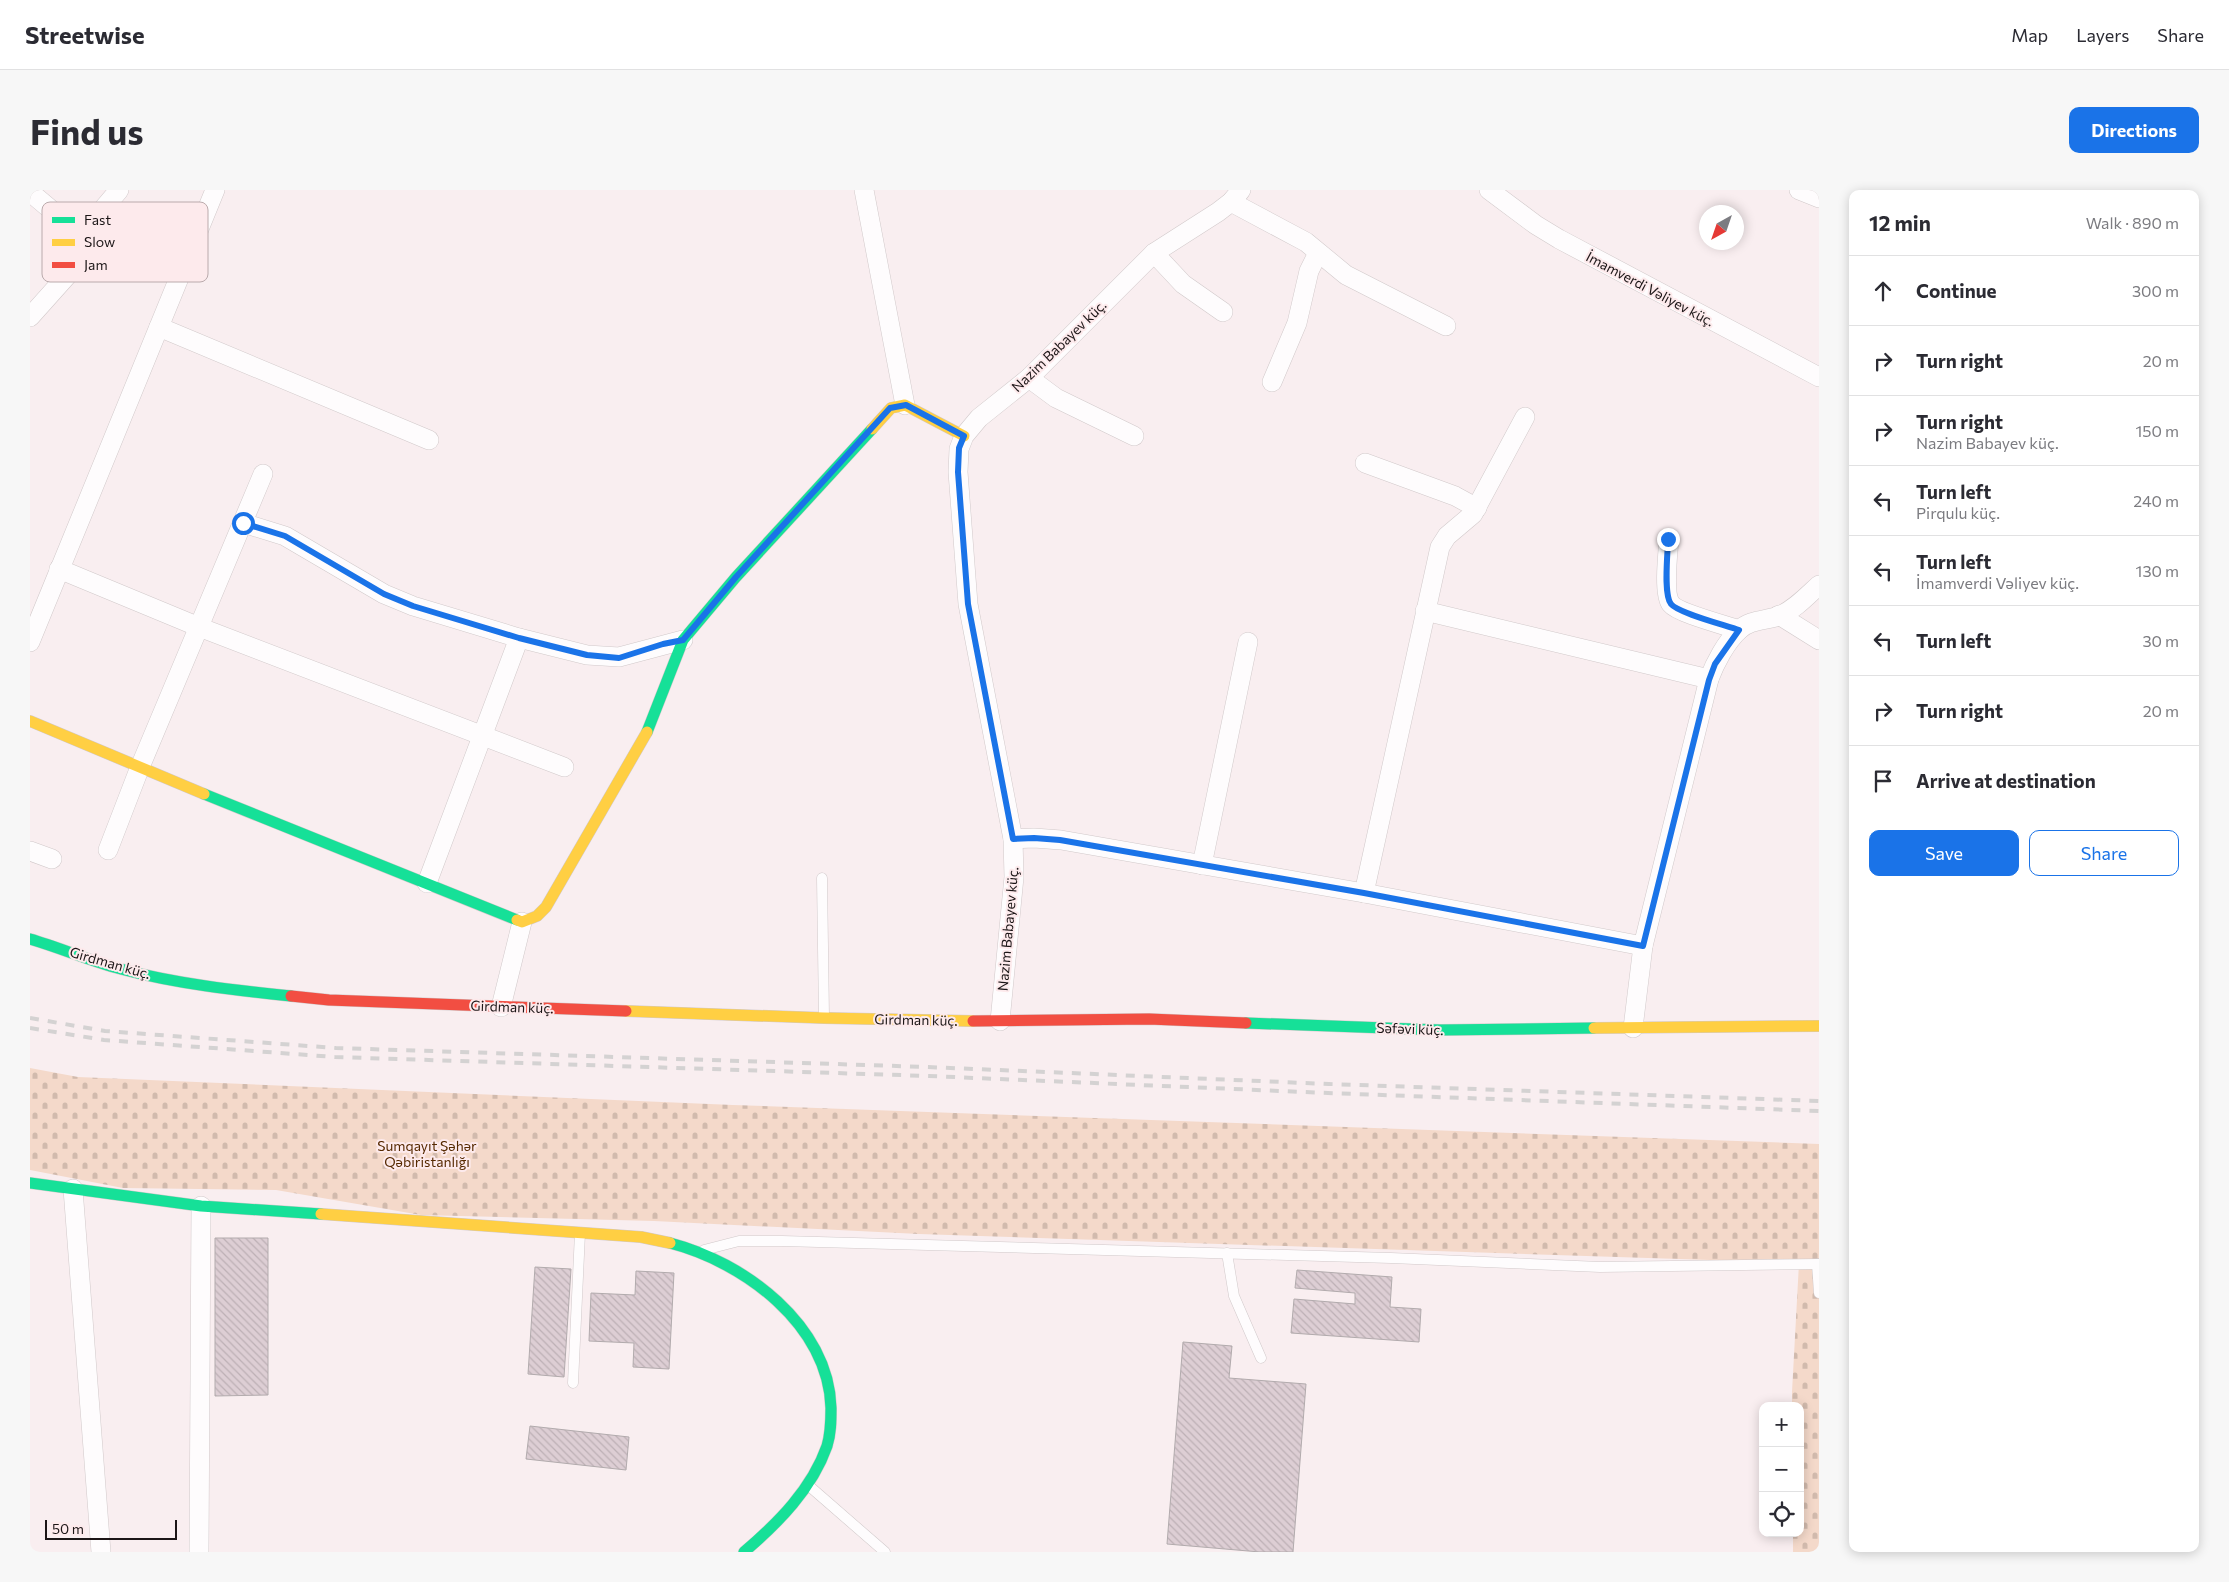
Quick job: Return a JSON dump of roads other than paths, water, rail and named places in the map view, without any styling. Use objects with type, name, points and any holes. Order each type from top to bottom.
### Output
[{"type":"street","points":[[109,202],[119,190]]},
{"type":"street","points":[[208,207],[215,190]]},
{"type":"street","points":[[864,190],[906,405]]},
{"type":"street","name":"İmamverdi Vəliyev küç.","points":[[1488,190],[1558,239],[1819,377]]},
{"type":"street","points":[[1799,190],[1819,198]]},
{"type":"street","points":[[30,192],[42,202]]},
{"type":"street","points":[[1236,196],[1295,235],[1346,276],[1446,326]]},
{"type":"street","name":"Nazim Babayev küç.","points":[[1000,1021],[1014,877],[1013,839],[968,604],[958,472],[959,448],[964,436],[979,418],[1029,378],[1154,253],[1236,196]]},
{"type":"street","points":[[1154,253],[1183,284],[1223,312]]},
{"type":"street","points":[[1272,382],[1297,324],[1309,271],[1318,253]]},
{"type":"street","points":[[30,317],[62,282]]},
{"type":"street","points":[[30,642],[177,282]]},
{"type":"street","points":[[159,327],[430,440]]},
{"type":"street","points":[[1029,378],[1056,398],[1134,436]]},
{"type":"street","points":[[30,721],[522,922],[537,916],[546,907],[624,769],[644,740],[683,640],[736,577],[890,408],[906,405],[964,436]]},
{"type":"street","points":[[1364,893],[1440,548],[1447,536],[1473,514],[1477,508],[1525,417]]},
{"type":"street","points":[[1366,463],[1455,496],[1477,508]]},
{"type":"street","points":[[108,850],[140,766],[263,474]]},
{"type":"street","points":[[243,523],[285,536],[384,594],[413,606],[519,638],[587,655],[619,658],[663,644],[683,640]]},
{"type":"street","points":[[1668,539],[1667,594],[1670,604],[1680,610],[1739,630]]},
{"type":"street","points":[[59,569],[200,627],[564,767]]},
{"type":"street","points":[[1633,1028],[1643,946],[1709,680],[1715,664],[1739,630],[1753,621],[1779,616],[1804,600],[1819,585]]},
{"type":"street","points":[[1425,611],[1709,680]]},
{"type":"street","points":[[1779,616],[1819,640]]},
{"type":"street","points":[[426,883],[519,638]]},
{"type":"street","points":[[1202,865],[1248,642]]},
{"type":"street","points":[[1013,839],[1060,840],[1364,893],[1643,946]]},
{"type":"street","points":[[30,851],[52,859]]},
{"type":"street","points":[[501,1007],[522,922]]},
{"type":"street","name":"Girdman küç.","points":[[30,940],[120,969],[178,982],[329,1000],[824,1018],[1000,1021]]},
{"type":"street","name":"Səfəvi küç.","points":[[1000,1021],[1158,1020],[1440,1030],[1819,1026]]},
{"type":"street","points":[[30,1183],[201,1206],[641,1237],[670,1243],[697,1252],[751,1281],[782,1306],[806,1334],[820,1360],[831,1391],[831,1427],[822,1457],[807,1485],[785,1513],[744,1552]]},
{"type":"street","points":[[73,1189],[101,1552]]},
{"type":"street","points":[[198,1552],[201,1206]]},
{"type":"lane","points":[[822,878],[824,1018]]},
{"type":"lane","points":[[574,1383],[580,1232]]},
{"type":"lane","points":[[697,1252],[739,1241],[782,1240],[1600,1266],[1818,1264],[1819,1293]]},
{"type":"lane","points":[[1227,1253],[1234,1296],[1261,1358]]},
{"type":"lane","points":[[807,1485],[885,1552]]},
{"type":"railway","points":[[30,1018],[105,1031],[336,1048],[928,1067],[1329,1084],[1819,1101]]},
{"type":"railway","points":[[30,1028],[104,1040],[335,1057],[929,1076],[1819,1111]]},
{"type":"park label","name":"Sumqayıt Şəhər Qəbiristanlığı","points":[[427,1154]]}]
